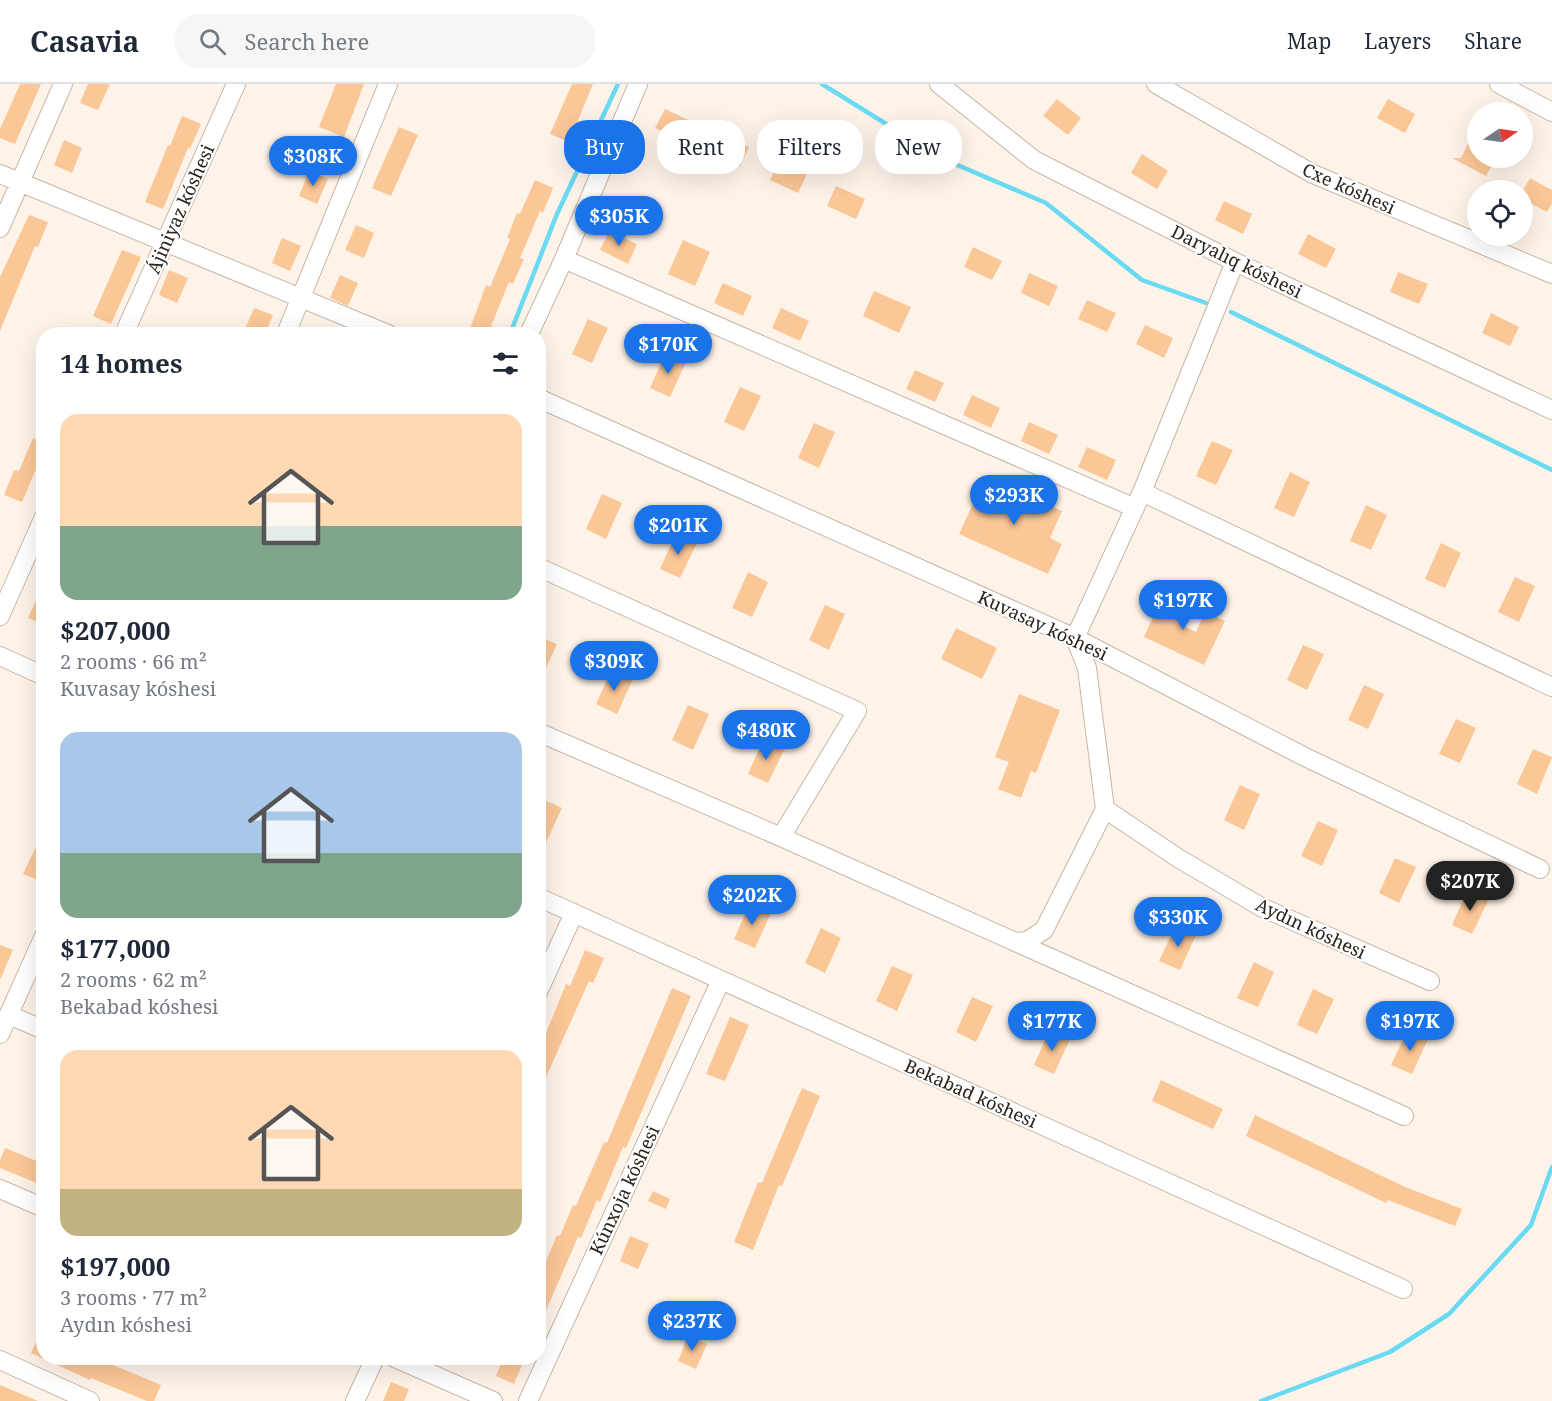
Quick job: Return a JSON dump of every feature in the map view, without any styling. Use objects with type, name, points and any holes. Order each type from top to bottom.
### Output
[{"type":"street","points":[[0,228],[63,84]]},
{"type":"street","name":"Ájiniyaz kóshesi","points":[[127,327],[236,84]]},
{"type":"street","points":[[289,327],[388,84]]},
{"type":"street","points":[[532,327],[564,259],[638,84]]},
{"type":"street","name":"Daryalıq kóshesi","points":[[939,84],[1034,160],[1235,262],[1552,410]]},
{"type":"street","name":"Cxe kóshesi","points":[[1156,84],[1313,174],[1552,274]]},
{"type":"street","points":[[1499,84],[1552,112]]},
{"type":"street","points":[[0,174],[371,327]]},
{"type":"street","points":[[564,259],[1139,500],[1552,687]]},
{"type":"street","points":[[1015,942],[1027,941],[1044,930],[1106,809],[1087,668],[1075,638],[1139,500],[1235,262]]},
{"type":"street","name":"Kuvasay kóshesi","points":[[546,402],[1075,638],[1305,757],[1540,869]]},
{"type":"street","points":[[0,616],[36,535]]},
{"type":"street","points":[[546,571],[857,711],[781,837]]},
{"type":"street","points":[[0,656],[36,672]]},
{"type":"street","points":[[546,735],[781,837],[1404,1116]]},
{"type":"street","name":"Aydın kóshesi","points":[[1106,809],[1178,858],[1261,907],[1430,981]]},
{"type":"street","name":"Bekabad kóshesi","points":[[546,901],[1403,1289]]},
{"type":"street","points":[[546,974],[574,913]]},
{"type":"street","points":[[0,1034],[36,954]]},
{"type":"street","name":"Kúnxoja kóshesi","points":[[546,1362],[721,980]]},
{"type":"street","points":[[9,1015],[36,1027]]},
{"type":"street","points":[[0,1189],[36,1205]]},
{"type":"street","points":[[0,1360],[90,1401]]},
{"type":"street","points":[[355,1401],[372,1365]]},
{"type":"street","points":[[411,1365],[493,1401]]},
{"type":"street","name":"Kúnxoja kóshesi","points":[[528,1401],[545,1365]]},
{"type":"building","points":[[20,84],[41,84],[15,144],[0,138],[0,129]]},
{"type":"building","points":[[88,84],[110,84],[98,110],[80,103]]},
{"type":"building","points":[[336,84],[364,84],[344,137],[319,127]]},
{"type":"building","points":[[572,84],[593,84],[578,120],[564,120],[564,140],[550,134]]},
{"type":"building","points":[[1057,99],[1081,118],[1068,135],[1043,116]]},
{"type":"building","points":[[1388,99],[1415,114],[1405,133],[1377,118]]},
{"type":"building","points":[[665,109],[689,120],[659,120]]},
{"type":"building","points":[[182,116],[201,124],[190,149],[188,148],[163,209],[145,202]]},
{"type":"building","points":[[399,127],[418,135],[391,196],[372,188]]},
{"type":"building","points":[[64,140],[82,148],[72,173],[54,165]]},
{"type":"building","points":[[1467,146],[1467,166],[1452,158],[1461,158]]},
{"type":"building","points":[[1142,154],[1168,171],[1157,189],[1131,173]]},
{"type":"building","points":[[1471,168],[1490,168],[1486,176]]},
{"type":"building","points":[[309,171],[328,179],[317,204],[299,196]]},
{"type":"building","points":[[773,174],[807,174],[798,193],[770,180]]},
{"type":"building","points":[[1530,178],[1552,190],[1552,203],[1547,212],[1533,205],[1533,180],[1529,180]]},
{"type":"building","points":[[535,180],[553,188],[543,213],[540,211],[520,258],[524,259],[513,284],[509,282],[491,326],[494,327],[471,327],[486,285],[490,287],[510,239],[507,238],[517,213],[520,214]]},
{"type":"building","points":[[836,186],[865,199],[856,219],[827,206]]},
{"type":"building","points":[[1224,201],[1252,214],[1243,234],[1215,220]]},
{"type":"building","points":[[29,215],[48,222],[38,247],[35,246],[0,331],[0,277]]},
{"type":"building","points":[[356,225],[374,233],[364,258],[345,250]]},
{"type":"building","points":[[609,231],[637,244],[628,264],[600,250]]},
{"type":"building","points":[[1308,234],[1336,249],[1326,268],[1298,254]]},
{"type":"building","points":[[282,238],[301,246],[290,271],[272,263]]},
{"type":"building","points":[[683,240],[710,252],[695,286],[668,274]]},
{"type":"building","points":[[973,247],[1002,261],[992,280],[964,267]]},
{"type":"building","points":[[122,250],[141,257],[111,324],[93,316]]},
{"type":"building","points":[[169,270],[188,278],[177,303],[159,295]]},
{"type":"building","points":[[1398,272],[1428,284],[1419,304],[1390,292]]},
{"type":"building","points":[[1029,273],[1058,286],[1049,306],[1021,293]]},
{"type":"building","points":[[340,275],[358,283],[348,306],[330,298]]},
{"type":"building","points":[[723,283],[752,296],[743,316],[714,303]]},
{"type":"building","points":[[874,291],[911,307],[899,333],[863,316]]},
{"type":"building","points":[[1087,300],[1116,313],[1107,332],[1078,319]]},
{"type":"building","points":[[254,308],[273,315],[268,327],[246,327]]},
{"type":"building","points":[[781,308],[809,321],[800,341],[772,328]]},
{"type":"building","points":[[1491,313],[1519,327],[1510,346],[1482,333]]},
{"type":"building","points":[[588,319],[608,328],[592,363],[572,354]]},
{"type":"building","points":[[1145,325],[1173,338],[1164,358],[1136,344]]},
{"type":"building","points":[[666,352],[686,362],[670,397],[650,388]]},
{"type":"building","points":[[915,370],[944,383],[935,402],[906,389]]},
{"type":"building","points":[[740,387],[761,396],[744,431],[724,422]]},
{"type":"building","points":[[972,395],[1000,408],[991,428],[963,415]]},
{"type":"building","points":[[1029,422],[1058,435],[1049,454],[1021,441]]},
{"type":"building","points":[[814,423],[835,432],[819,468],[798,458]]},
{"type":"building","points":[[33,438],[36,439],[36,469],[22,502],[4,495],[14,470],[19,471]]},
{"type":"building","points":[[1212,441],[1233,450],[1216,485],[1196,476]]},
{"type":"building","points":[[1087,447],[1116,460],[1107,480],[1078,467]]},
{"type":"building","points":[[1290,472],[1310,482],[1294,517],[1274,508]]},
{"type":"building","points":[[985,478],[1062,511],[1050,538],[1062,544],[1048,574],[959,534]]},
{"type":"building","points":[[602,494],[622,503],[606,539],[586,529]]},
{"type":"building","points":[[1366,505],[1387,515],[1371,550],[1350,541]]},
{"type":"building","points":[[676,534],[697,543],[680,578],[660,569]]},
{"type":"building","points":[[1441,543],[1461,553],[1445,588],[1425,579]]},
{"type":"building","points":[[748,572],[768,582],[752,617],[732,608]]},
{"type":"building","points":[[1515,577],[1535,586],[1519,622],[1498,612]]},
{"type":"building","points":[[1164,593],[1186,603],[1177,623],[1196,632],[1205,612],[1225,621],[1204,665],[1144,637]]},
{"type":"building","points":[[36,600],[36,622],[28,618]]},
{"type":"building","points":[[825,605],[845,614],[829,650],[809,640]]},
{"type":"building","points":[[956,628],[997,648],[982,679],[941,659]]},
{"type":"building","points":[[546,639],[557,644],[546,668]]},
{"type":"building","points":[[1303,645],[1324,654],[1307,690],[1287,680]]},
{"type":"building","points":[[612,669],[633,679],[617,714],[596,704]]},
{"type":"building","points":[[1364,685],[1384,694],[1368,729],[1348,720]]},
{"type":"building","points":[[1019,694],[1060,710],[1036,773],[1031,771],[1021,798],[998,789],[1009,762],[995,757]]},
{"type":"building","points":[[688,705],[709,714],[693,750],[672,740]]},
{"type":"building","points":[[1456,719],[1476,728],[1460,763],[1439,754]]},
{"type":"building","points":[[764,738],[785,748],[768,783],[748,774]]},
{"type":"building","points":[[1533,749],[1552,757],[1537,794],[1517,784]]},
{"type":"building","points":[[1240,785],[1260,794],[1244,830],[1224,820]]},
{"type":"building","points":[[546,801],[562,808],[546,843]]},
{"type":"building","points":[[1318,821],[1338,830],[1322,866],[1301,856]]},
{"type":"building","points":[[36,847],[36,879],[23,874]]},
{"type":"building","points":[[1395,858],[1416,867],[1399,903],[1379,893]]},
{"type":"building","points":[[1468,889],[1489,899],[1472,934],[1452,925]]},
{"type":"building","points":[[750,903],[771,913],[755,948],[734,939]]},
{"type":"building","points":[[1176,925],[1196,935],[1180,970],[1159,961]]},
{"type":"building","points":[[821,928],[841,938],[825,973],[805,963]]},
{"type":"building","points":[[0,945],[13,950],[0,980]]},
{"type":"building","points":[[585,950],[604,958],[593,983],[589,981],[546,1077],[546,1033],[566,984],[570,986]]},
{"type":"building","points":[[1254,962],[1274,972],[1258,1007],[1237,998]]},
{"type":"building","points":[[892,966],[913,975],[897,1011],[876,1001]]},
{"type":"building","points":[[672,988],[691,996],[626,1148],[623,1147],[600,1202],[597,1200],[581,1238],[578,1237],[546,1311],[546,1261],[573,1205],[576,1206],[604,1142],[607,1143]]},
{"type":"building","points":[[1313,989],[1334,999],[1317,1034],[1297,1025]]},
{"type":"building","points":[[972,997],[993,1006],[976,1042],[956,1032]]},
{"type":"building","points":[[730,1017],[749,1025],[725,1081],[706,1074]]},
{"type":"building","points":[[1050,1029],[1070,1039],[1054,1074],[1034,1065]]},
{"type":"building","points":[[1408,1029],[1428,1039],[1412,1074],[1391,1065]]},
{"type":"building","points":[[1161,1080],[1223,1109],[1213,1129],[1152,1101]]},
{"type":"building","points":[[802,1088],[820,1096],[782,1186],[779,1185],[753,1250],[734,1242],[758,1182],[762,1183]]},
{"type":"building","points":[[1255,1115],[1405,1187],[1462,1209],[1455,1226],[1388,1200],[1386,1203],[1246,1136]]},
{"type":"building","points":[[5,1148],[36,1161],[36,1183],[0,1168],[0,1160]]},
{"type":"building","points":[[653,1191],[670,1199],[666,1209],[648,1201]]},
{"type":"building","points":[[630,1236],[649,1244],[638,1269],[620,1261]]},
{"type":"building","points":[[688,1336],[707,1344],[696,1369],[678,1361]]},
{"type":"building","points":[[36,1341],[36,1355],[31,1353]]},
{"type":"building","points":[[57,1365],[113,1365],[161,1385],[154,1401],[147,1401],[91,1378],[90,1380]]},
{"type":"building","points":[[500,1365],[522,1365],[514,1384],[496,1376]]},
{"type":"building","points":[[391,1382],[409,1389],[404,1401],[383,1401]]},
{"type":"building","points":[[0,1385],[38,1401],[0,1401]]},
{"type":"waterway","points":[[513,327],[557,214],[618,84]]},
{"type":"waterway","points":[[822,84],[941,158],[1046,203],[1142,280],[1206,303]]},
{"type":"waterway","points":[[1231,312],[1552,470]]},
{"type":"waterway","points":[[1261,1401],[1390,1352],[1449,1314],[1531,1225],[1552,1167]]}]
